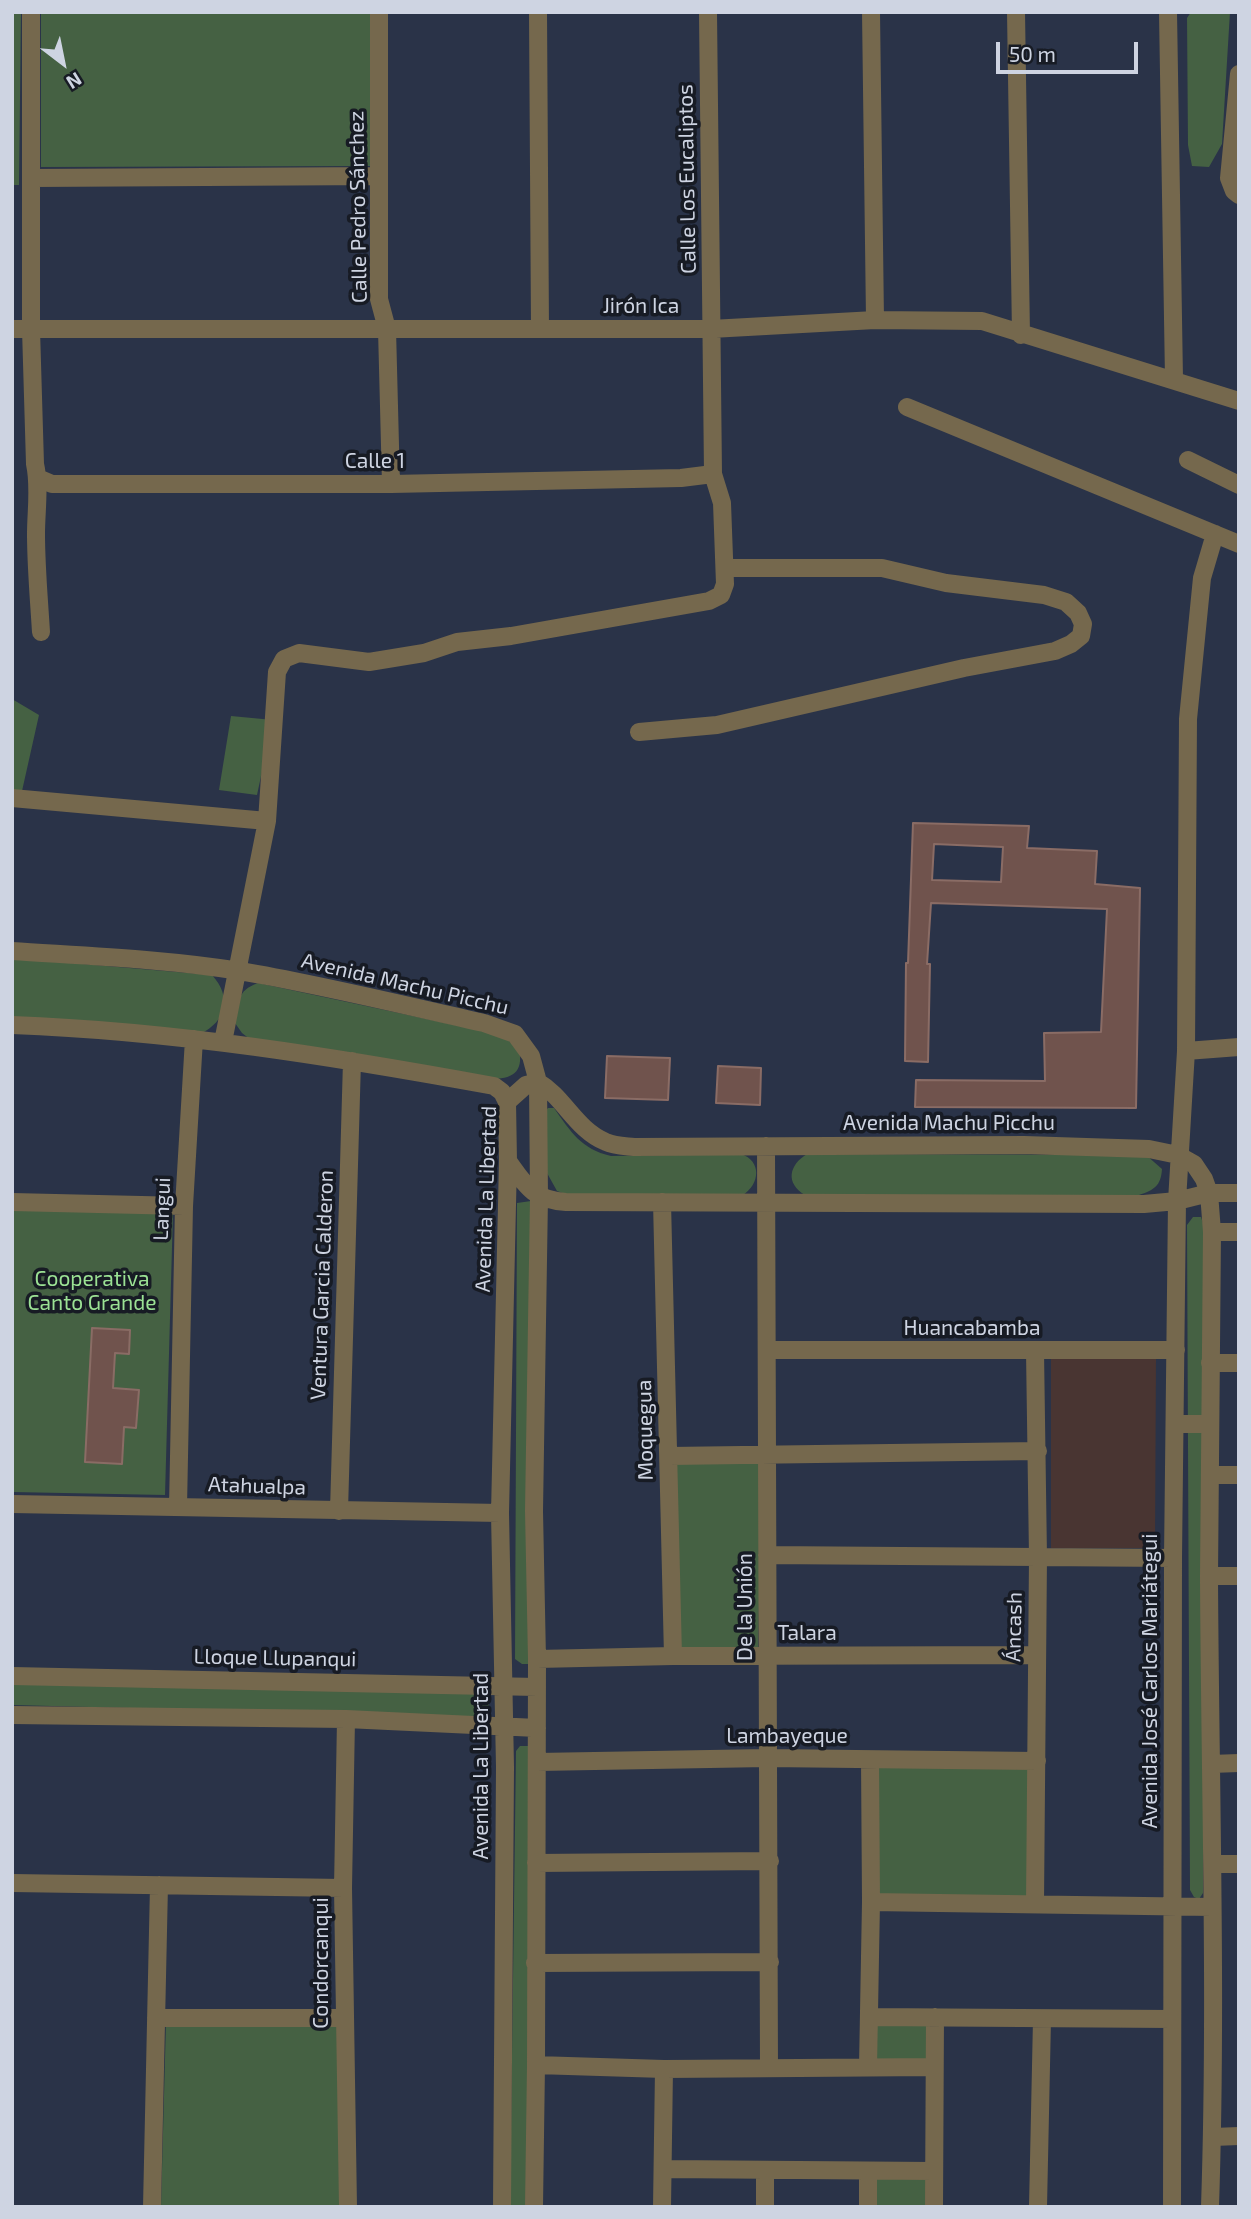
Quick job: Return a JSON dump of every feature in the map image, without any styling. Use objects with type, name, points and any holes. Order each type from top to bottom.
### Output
[{"type":"street","points":[[31,12],[31,329],[35,464],[38,478],[36,568],[41,632]]},
{"type":"street","name":"Calle Pedro Sánchez","points":[[379,12],[379,299],[387,329],[391,484]]},
{"type":"street","points":[[538,12],[540,329]]},
{"type":"street","name":"Calle Los Eucaliptos","points":[[267,821],[277,672],[284,659],[299,653],[369,662],[424,653],[457,642],[511,636],[709,601],[721,595],[725,584],[722,503],[712,474],[708,12]]},
{"type":"street","points":[[871,12],[875,320]]},
{"type":"street","points":[[1016,12],[1021,335]]},
{"type":"street","points":[[1168,12],[1174,379]]},
{"type":"street","points":[[1239,74],[1229,178],[1234,191],[1239,194]]},
{"type":"street","points":[[33,178],[378,176]]},
{"type":"street","name":"Jirón Ica","points":[[12,329],[711,329],[875,320],[982,321],[1239,401]]},
{"type":"street","points":[[907,407],[1239,544]]},
{"type":"street","points":[[1188,460],[1239,485]]},
{"type":"street","name":"Calle 1","points":[[38,478],[52,484],[391,484],[681,478],[712,474]]},
{"type":"street","name":"Avenida José Carlos Mariátegui","points":[[1172,2207],[1173,1558],[1178,1155],[1186,1051],[1188,719],[1202,578],[1214,534]]},
{"type":"street","points":[[639,732],[717,725],[757,717],[964,668],[1055,651],[1081,636],[1083,624],[1078,613],[1066,603],[1044,595],[946,583],[882,568],[725,568]]},
{"type":"street","points":[[12,798],[267,821],[223,1042]]},
{"type":"street","name":"Avenida Machu Picchu","points":[[12,951],[237,970],[502,1029],[515,1034],[531,1056],[538,1082],[548,1088],[589,1133],[607,1143],[634,1147],[1024,1145],[1149,1149],[1178,1155]]},
{"type":"street","points":[[12,1025],[63,1027],[223,1042],[352,1061],[494,1086],[502,1092],[507,1102]]},
{"type":"street","name":"Langui","points":[[178,1507],[184,1206],[194,1039]]},
{"type":"street","points":[[1186,1051],[1239,1047]]},
{"type":"street","name":"Ventura Garcia Calderon","points":[[339,1511],[352,1061]]},
{"type":"street","points":[[534,2207],[537,1659],[534,1511],[540,1198],[538,1082]]},
{"type":"street","name":"Avenida La Libertad","points":[[502,2207],[504,1686],[500,1513],[507,1102],[526,1085],[538,1082]]},
{"type":"street","name":"De la Unión","points":[[766,1146],[769,2067]]},
{"type":"street","points":[[1178,1155],[1194,1164],[1204,1179],[1209,1193],[1212,1232],[1209,1576],[1213,2137],[1210,2207]]},
{"type":"street","points":[[508,1161],[540,1198],[566,1202],[1132,1204],[1177,1202],[1209,1193],[1239,1193]]},
{"type":"street","points":[[12,1202],[184,1206]]},
{"type":"street","name":"Moquegua","points":[[662,1202],[673,1656]]},
{"type":"street","points":[[1212,1232],[1239,1232]]},
{"type":"street","name":"Huancabamba","points":[[767,1350],[1176,1350]]},
{"type":"street","name":"Áncash","points":[[1035,1351],[1038,1451],[1035,1903]]},
{"type":"street","points":[[1210,1363],[1239,1363]]},
{"type":"street","points":[[1175,1424],[1210,1424]]},
{"type":"street","points":[[669,1456],[1038,1451]]},
{"type":"street","points":[[1210,1475],[1239,1475]]},
{"type":"street","name":"Atahualpa","points":[[12,1504],[500,1513]]},
{"type":"street","points":[[767,1555],[1173,1558]]},
{"type":"street","points":[[1209,1576],[1239,1576]]},
{"type":"street","name":"Talara","points":[[537,1659],[673,1656],[1036,1656]]},
{"type":"street","name":"Lloque Llupanqui","points":[[12,1675],[537,1687]]},
{"type":"street","points":[[12,1715],[346,1720],[537,1728]]},
{"type":"street","name":"Condorcanqui","points":[[346,1720],[343,1888],[348,2207]]},
{"type":"street","name":"Lambayeque","points":[[537,1762],[767,1758],[1037,1761]]},
{"type":"street","points":[[868,2067],[870,1760]]},
{"type":"street","points":[[1211,1764],[1239,1763]]},
{"type":"street","points":[[536,1863],[770,1861]]},
{"type":"street","points":[[1213,1864],[1239,1864]]},
{"type":"street","points":[[12,1882],[343,1888]]},
{"type":"street","points":[[152,2207],[159,1885]]},
{"type":"street","points":[[871,1902],[1212,1907]]},
{"type":"street","points":[[535,1963],[769,1962]]},
{"type":"street","points":[[869,2017],[1172,2019]]},
{"type":"street","points":[[934,2207],[935,2017]]},
{"type":"street","points":[[156,2018],[344,2018]]},
{"type":"street","points":[[1038,2207],[1042,2019]]},
{"type":"street","points":[[536,2065],[664,2069],[934,2067]]},
{"type":"street","points":[[662,2207],[664,2069]]},
{"type":"street","points":[[1213,2137],[1239,2136]]},
{"type":"street","points":[[663,2169],[934,2171]]},
{"type":"street","points":[[765,2171],[765,2207]]},
{"type":"street","points":[[868,2171],[868,2207]]},
{"type":"shaded area","points":[[1051,1356],[1156,1356],[1155,1548],[1051,1548]]},
{"type":"green space","points":[[12,12],[21,12],[19,185],[12,185]]},
{"type":"green space","points":[[41,12],[371,12],[371,166],[41,167]]},
{"type":"green space","points":[[1191,12],[1230,12],[1222,144],[1209,167],[1192,166],[1188,145],[1187,18]]},
{"type":"green space","points":[[12,699],[39,715],[22,791],[12,790]]},
{"type":"green space","points":[[231,716],[273,720],[257,795],[219,790]]},
{"type":"green space","points":[[12,958],[212,975],[222,992],[224,1008],[216,1022],[200,1034],[12,1020]]},
{"type":"green space","points":[[258,983],[502,1035],[519,1049],[520,1064],[510,1076],[490,1079],[251,1040],[235,1023],[242,994]]},
{"type":"green space","points":[[548,1108],[554,1108],[584,1144],[611,1156],[741,1154],[748,1157],[755,1167],[753,1185],[743,1195],[568,1195],[557,1191],[547,1173],[544,1113]]},
{"type":"green space","points":[[807,1154],[1146,1155],[1162,1169],[1156,1186],[1139,1195],[805,1195],[794,1185],[792,1174],[796,1163]]},
{"type":"green space","points":[[531,1201],[528,1664],[522,1664],[515,1659],[517,1203]]},
{"type":"green space","name":"Cooperativa Canto Grande","points":[[12,1210],[173,1212],[165,1495],[12,1492]]},
{"type":"green space","points":[[1193,1217],[1201,1217],[1204,1226],[1203,1893],[1199,1899],[1194,1897],[1190,1890],[1187,1225]]},
{"type":"green space","points":[[762,1460],[758,1651],[679,1650],[674,1462]]},
{"type":"green space","points":[[12,1683],[483,1691],[489,1705],[481,1717],[12,1705]]},
{"type":"green space","points":[[520,1746],[529,1746],[528,2207],[510,2207],[516,1751]]},
{"type":"green space","points":[[875,1763],[1032,1766],[1031,1897],[876,1898]]},
{"type":"green space","points":[[876,2021],[930,2021],[930,2061],[876,2061]]},
{"type":"green space","points":[[166,2022],[338,2023],[340,2207],[161,2207]]},
{"type":"green space","points":[[872,2176],[929,2176],[930,2207],[873,2207]]},
{"type":"building","points":[[913,823],[1029,826],[1027,848],[1097,851],[1095,884],[1140,888],[1136,1108],[915,1107],[916,1080],[1045,1081],[1044,1033],[1101,1032],[1107,909],[931,903],[927,964],[930,964],[928,1062],[905,1061]],"holes":[[[934,844],[1003,847],[1001,882],[932,880]]]},
{"type":"building","points":[[607,1056],[670,1058],[668,1100],[605,1098]]},
{"type":"building","points":[[718,1066],[761,1068],[760,1105],[716,1103]]},
{"type":"building","points":[[92,1328],[130,1330],[129,1354],[115,1353],[113,1388],[139,1390],[136,1428],[124,1427],[122,1464],[85,1462]]}]
